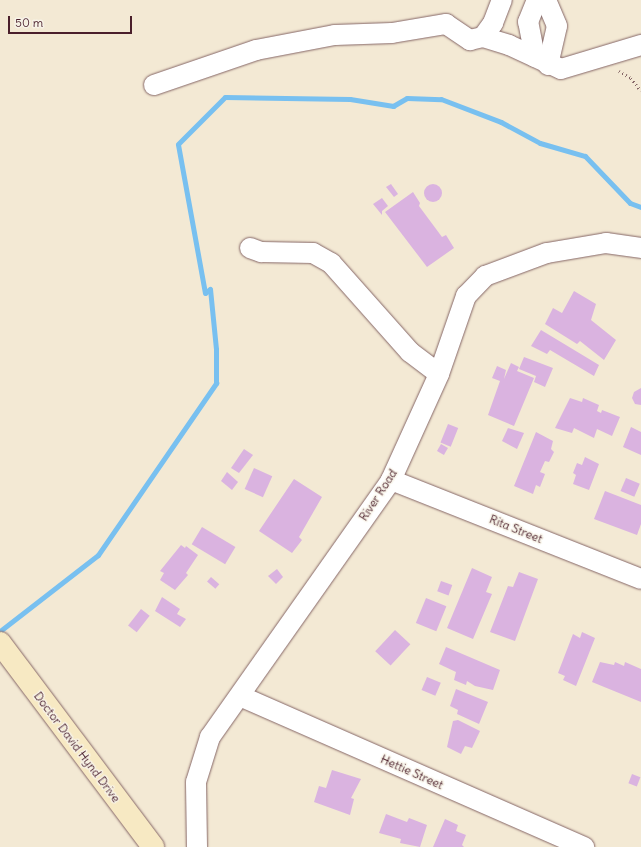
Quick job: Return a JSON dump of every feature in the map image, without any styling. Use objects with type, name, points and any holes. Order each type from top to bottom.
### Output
[{"type":"main road","name":"Doctor David Hynd Drive","points":[[1,644],[154,847]]},
{"type":"street","points":[[483,37],[493,23],[502,0]]},
{"type":"street","points":[[537,0],[528,22],[542,61]]},
{"type":"street","points":[[542,61],[557,26],[546,0]]},
{"type":"street","points":[[154,85],[256,50],[335,35],[392,33],[446,24],[470,40],[483,37],[561,69],[569,68],[641,44]]},
{"type":"street","name":"River Road","points":[[197,847],[196,782],[210,737],[391,480],[438,374],[466,296],[485,276],[547,253],[606,243],[641,248]]},
{"type":"street","points":[[250,248],[260,252],[313,253],[332,263],[410,352],[438,374]]},
{"type":"street","name":"Rita Street","points":[[391,480],[641,579]]},
{"type":"street","name":"Hettie Street","points":[[240,696],[584,847]]},
{"type":"path","points":[[598,58],[626,74],[641,92]]},
{"type":"building","points":[[391,184],[398,194],[394,197],[386,187]]},
{"type":"building","points":[[433,184],[439,187],[442,193],[439,199],[433,202],[427,199],[424,193],[427,187]]},
{"type":"building","points":[[413,192],[420,203],[419,206],[442,237],[446,235],[454,248],[427,267],[385,212]]},
{"type":"building","points":[[382,198],[388,206],[382,211],[382,215],[373,204]]},
{"type":"building","points":[[574,291],[596,304],[591,320],[616,340],[604,360],[580,341],[577,344],[545,324],[553,308],[562,313]]},
{"type":"building","points":[[541,330],[599,365],[594,376],[550,350],[547,354],[531,346]]},
{"type":"building","points":[[524,357],[553,368],[545,387],[534,382],[536,376],[519,369]]},
{"type":"building","points":[[511,363],[519,367],[517,371],[534,378],[514,426],[488,415],[500,381],[492,378],[497,366],[506,370],[504,379]]},
{"type":"building","points":[[641,388],[641,405],[635,404],[632,398],[634,392]]},
{"type":"building","points":[[570,398],[582,402],[583,398],[599,405],[597,411],[601,413],[602,410],[620,417],[612,436],[597,429],[594,438],[574,428],[572,433],[555,428]]},
{"type":"building","points":[[448,424],[458,428],[451,447],[441,443]]},
{"type":"building","points":[[631,427],[641,432],[641,455],[623,447]]},
{"type":"building","points":[[508,428],[524,433],[517,449],[502,441]]},
{"type":"building","points":[[536,432],[553,441],[551,449],[554,452],[549,462],[545,461],[540,472],[545,474],[540,487],[536,485],[533,494],[514,486]]},
{"type":"building","points":[[441,444],[448,448],[444,455],[437,451]]},
{"type":"building","points":[[244,449],[253,455],[239,473],[231,468]]},
{"type":"building","points":[[585,457],[599,464],[589,490],[573,484],[576,475],[573,473],[577,463],[582,465]]},
{"type":"building","points":[[254,468],[272,476],[263,497],[245,489]]},
{"type":"building","points":[[227,472],[238,482],[232,490],[221,481]]},
{"type":"building","points":[[626,478],[640,484],[634,497],[621,491]]},
{"type":"building","points":[[294,479],[322,497],[299,537],[302,540],[292,553],[259,531]]},
{"type":"building","points":[[605,491],[641,505],[641,524],[637,535],[594,519]]},
{"type":"building","points":[[202,527],[235,547],[225,564],[192,544]]},
{"type":"building","points":[[181,545],[185,548],[186,546],[198,555],[186,573],[188,575],[175,590],[160,580],[164,573],[160,571]]},
{"type":"building","points":[[472,568],[492,577],[486,592],[492,594],[473,639],[447,628]]},
{"type":"building","points":[[277,569],[283,577],[276,584],[268,576]]},
{"type":"building","points":[[519,572],[538,579],[515,641],[490,632],[508,586],[513,587]]},
{"type":"building","points":[[211,577],[219,584],[215,589],[207,582]]},
{"type":"building","points":[[441,581],[452,585],[449,595],[437,591]]},
{"type":"building","points":[[162,597],[180,609],[177,614],[186,619],[180,627],[155,611]]},
{"type":"building","points":[[426,598],[446,606],[436,631],[416,623]]},
{"type":"building","points":[[141,609],[150,616],[137,632],[128,626]]},
{"type":"building","points":[[395,630],[410,644],[391,666],[375,651]]},
{"type":"building","points":[[582,632],[595,638],[576,686],[563,680],[565,676],[558,673],[573,634],[580,638]]},
{"type":"building","points":[[446,647],[500,670],[493,690],[475,686],[467,681],[466,685],[454,680],[456,672],[439,664]]},
{"type":"building","points":[[600,662],[614,665],[615,662],[624,666],[625,662],[641,669],[641,702],[592,682]]},
{"type":"building","points":[[427,677],[441,683],[435,696],[422,690]]},
{"type":"building","points":[[456,689],[488,702],[479,724],[457,714],[458,710],[450,706]]},
{"type":"building","points":[[458,720],[480,731],[472,748],[465,746],[461,754],[447,747],[453,721]]},
{"type":"building","points":[[332,770],[361,779],[351,798],[354,799],[350,815],[314,802],[319,786],[326,788]]},
{"type":"building","points":[[632,774],[640,777],[637,787],[628,783]]},
{"type":"building","points":[[386,814],[407,822],[409,818],[427,825],[420,847],[400,843],[401,839],[379,833]]},
{"type":"building","points":[[445,819],[458,825],[456,831],[466,835],[462,845],[464,847],[433,847]]},
{"type":"waterway","points":[[0,631],[98,555],[216,383],[216,349],[210,289],[205,293],[178,144],[225,97],[350,99],[393,106],[407,98],[441,99],[501,122],[540,143],[585,156],[630,203],[641,207]]}]
